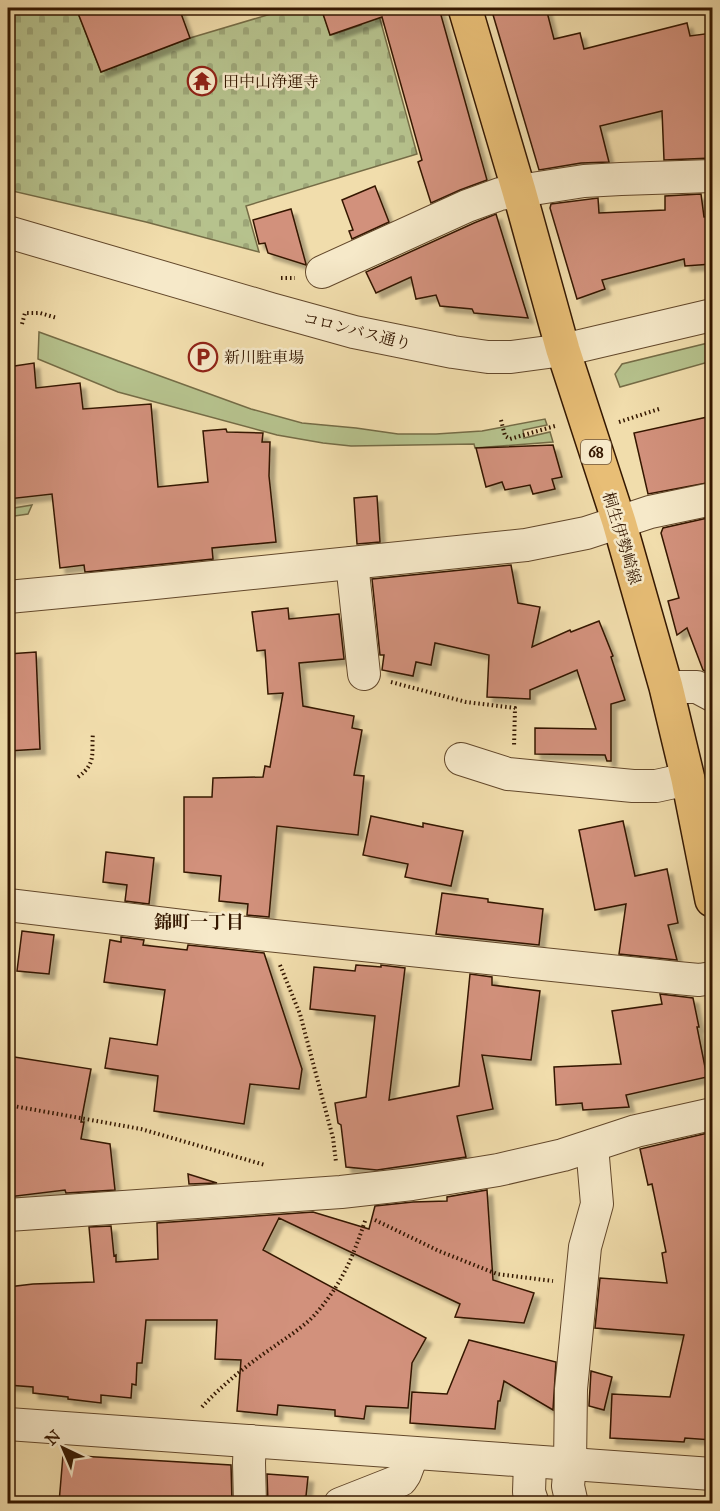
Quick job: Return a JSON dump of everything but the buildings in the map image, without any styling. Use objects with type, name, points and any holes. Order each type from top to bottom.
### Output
[{"type":"main road","name":"桐生伊勢崎線","points":[[465,8],[563,350],[619,522],[666,687],[688,779],[712,900]]},
{"type":"street","points":[[322,272],[467,206],[500,194],[584,182],[712,176]]},
{"type":"street","name":"コロンバス通り","points":[[8,232],[354,332],[488,357],[511,357],[563,350],[712,315]]},
{"type":"street","points":[[8,597],[526,545],[586,533],[650,512],[712,499]]},
{"type":"street","points":[[352,564],[364,674]]},
{"type":"street","points":[[666,687],[697,687],[712,696]]},
{"type":"street","points":[[461,759],[508,774],[633,786],[656,786],[688,779]]},
{"type":"street","points":[[8,905],[271,936],[677,978],[699,980],[712,978]]},
{"type":"street","points":[[8,1215],[341,1192],[412,1184],[498,1170],[563,1155],[636,1131],[712,1114]]},
{"type":"street","points":[[572,1503],[568,1486],[571,1389],[585,1247],[597,1204],[592,1146]]},
{"type":"street","points":[[8,1424],[712,1474]]},
{"type":"street","points":[[250,1441],[250,1503]]},
{"type":"street","points":[[340,1503],[401,1480],[413,1453]]},
{"type":"street","points":[[530,1462],[529,1492],[532,1503]]},
{"type":"path","points":[[22,324],[25,313],[40,313],[57,318]]},
{"type":"path","points":[[619,422],[659,409]]},
{"type":"path","points":[[501,420],[505,436],[510,439],[555,426]]},
{"type":"path","points":[[364,674],[466,702],[515,708],[514,748]]},
{"type":"path","points":[[78,777],[90,766],[93,733]]},
{"type":"path","points":[[271,936],[275,953],[300,1014],[333,1138],[341,1192]]},
{"type":"path","points":[[196,1414],[209,1399],[242,1371],[317,1313],[346,1271],[367,1215]]},
{"type":"green space","name":"田中山浄運寺","points":[[8,8],[76,8],[101,72],[190,38],[291,8],[321,8],[331,35],[361,25],[355,8],[377,8],[417,154],[246,206],[259,252],[146,222],[8,190]]},
{"type":"green space","points":[[39,332],[251,409],[302,423],[398,434],[436,434],[482,431],[545,419],[547,425],[523,430],[524,438],[550,432],[553,442],[475,448],[474,444],[351,446],[277,435],[118,392],[38,359]]},
{"type":"green space","points":[[712,342],[712,361],[620,387],[615,374],[622,364]]},
{"type":"green space","points":[[32,505],[28,514],[8,517],[8,509]]},
{"type":"place","name":"田中山浄運寺","points":[[202,81]]},
{"type":"place","name":"新川駐車場","points":[[203,357]]},
{"type":"district","name":"錦町一丁目","points":[[199,922]]}]
